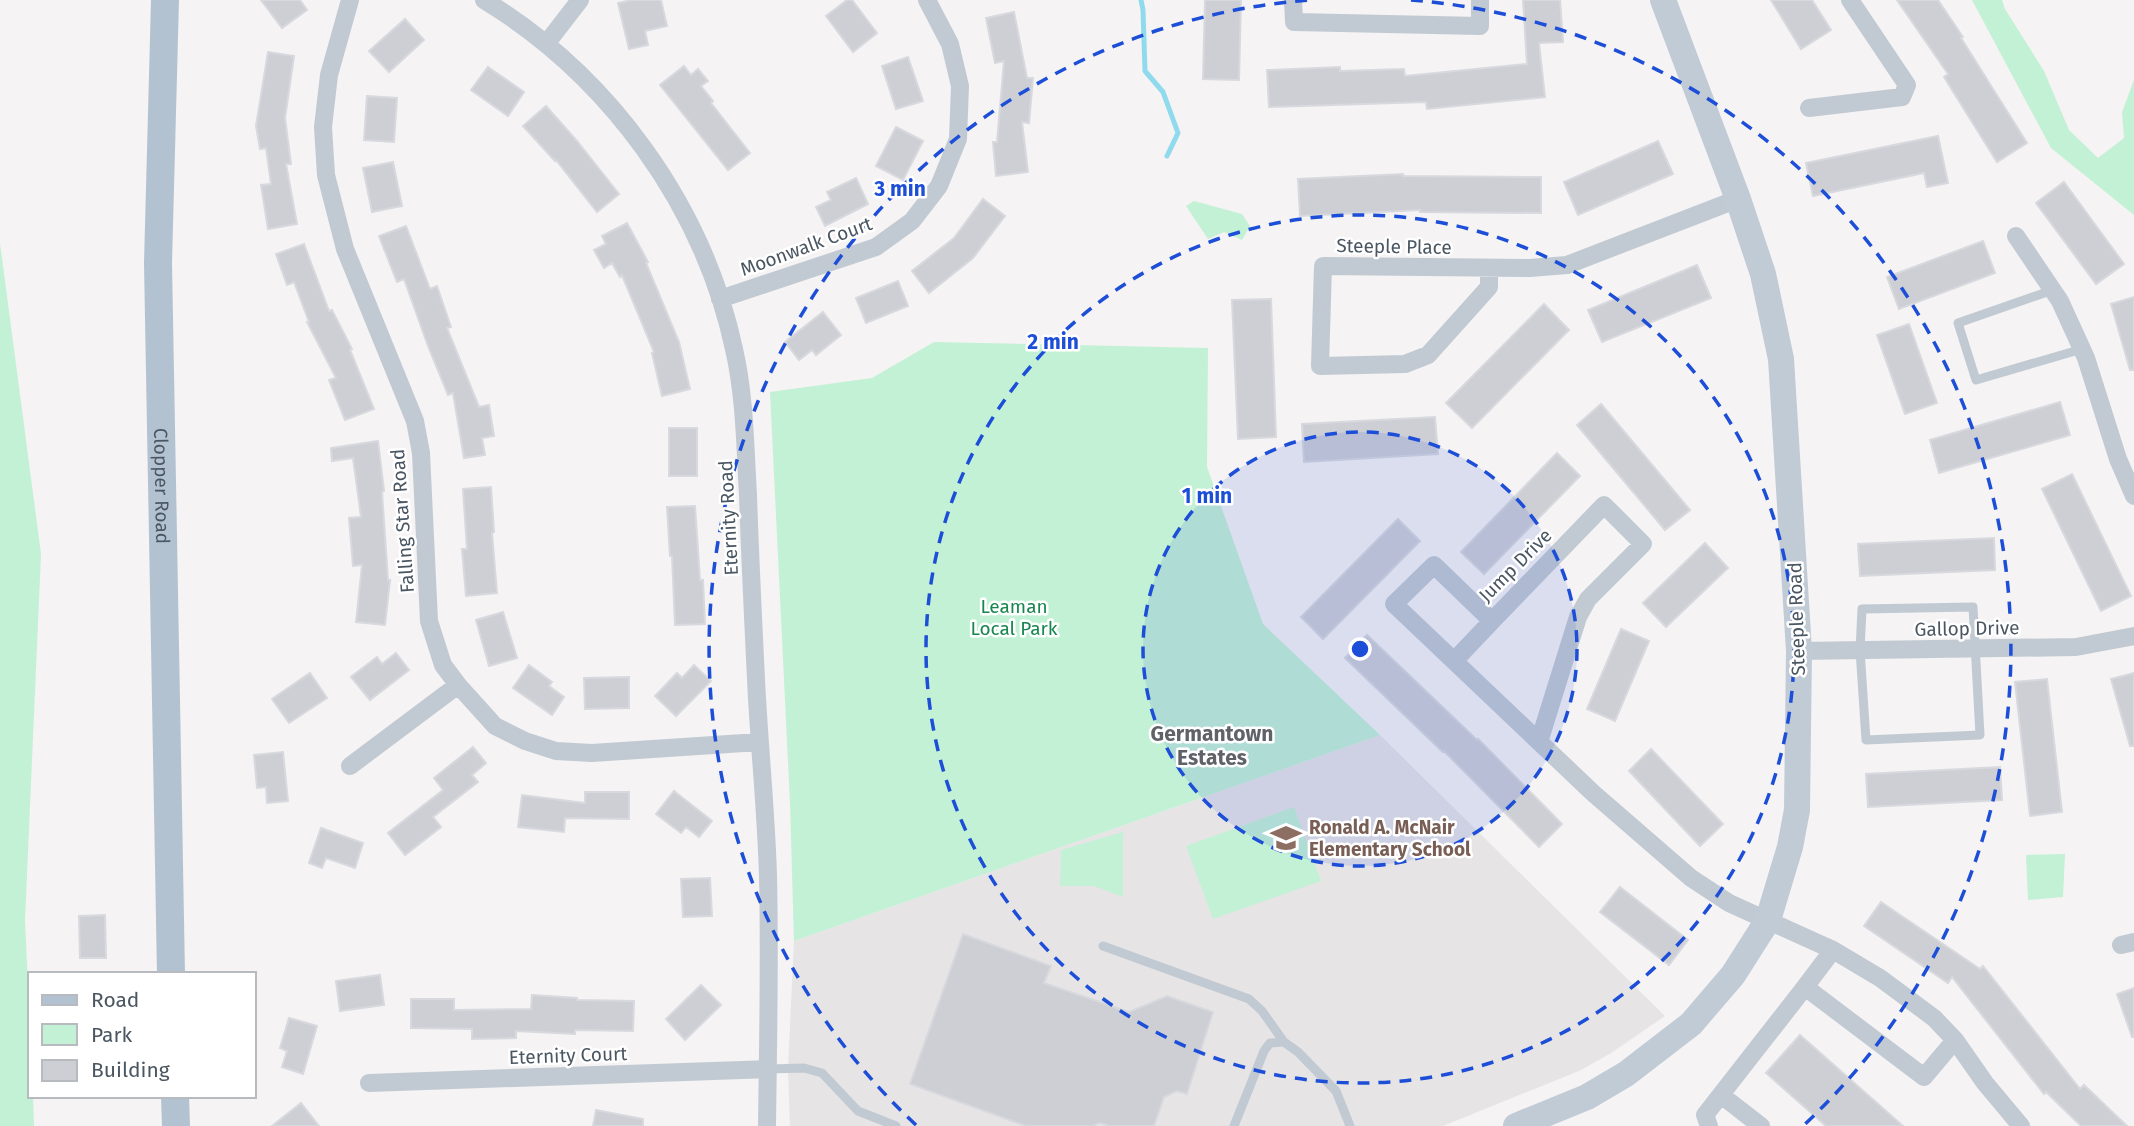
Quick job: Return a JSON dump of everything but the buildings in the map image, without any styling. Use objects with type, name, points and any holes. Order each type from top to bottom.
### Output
[{"type":"main road","name":"Clopper Road","points":[[165,0],[159,263],[171,972]]},
{"type":"main road","points":[[175,1098],[176,1126]]},
{"type":"street","name":"Falling Star Road","points":[[350,0],[329,75],[323,127],[326,175],[345,249],[415,421],[421,453],[429,621],[443,664],[495,726],[525,741],[556,751],[592,753],[759,742]]},
{"type":"street","name":"Eternity Road","points":[[484,0],[546,44],[602,96],[653,158],[693,229],[720,299],[734,349],[744,412],[759,742],[768,872],[767,1126]]},
{"type":"street","points":[[546,44],[580,0]]},
{"type":"street","name":"Moonwalk Court","points":[[720,299],[876,247],[912,222],[939,186],[958,139],[960,86],[950,44],[927,0]]},
{"type":"street","points":[[1293,0],[1294,22],[1480,26],[1480,0]]},
{"type":"street","name":"Steeple Road","points":[[1516,1126],[1561,1117],[1587,1097],[1626,1074],[1690,1024],[1733,975],[1768,920],[1790,847],[1797,810],[1799,651],[1781,359],[1763,274],[1663,0]]},
{"type":"street","points":[[1809,108],[1902,97],[1907,85],[1850,0]]},
{"type":"street","name":"Steeple Place","points":[[1489,268],[1489,287],[1428,355],[1405,364],[1321,366],[1322,266],[1530,268],[1567,265],[1738,200]]},
{"type":"street","points":[[2016,236],[2060,301],[2082,349],[2118,459],[2134,496]]},
{"type":"street","name":"Jump Drive","points":[[1539,742],[1578,617],[1588,599],[1643,544],[1604,505],[1492,621],[1434,565],[1394,604],[1539,742],[1593,793],[1690,878],[1729,903],[1833,950],[1880,978],[1934,1018],[1955,1040],[1984,1083],[2021,1126]]},
{"type":"street","points":[[1454,661],[1492,621]]},
{"type":"street","name":"Gallop Drive","points":[[1799,651],[2076,647],[2134,636]]},
{"type":"street","points":[[351,766],[458,685]]},
{"type":"street","points":[[1709,1126],[1705,1115],[1833,950]]},
{"type":"street","points":[[1805,987],[1924,1077],[1955,1040]]},
{"type":"street","name":"Eternity Court","points":[[369,1083],[768,1069]]},
{"type":"street","points":[[1721,1095],[1760,1126]]},
{"type":"lane","points":[[2053,290],[1958,323],[1976,380],[2082,349]]},
{"type":"lane","points":[[1973,607],[1980,735],[1866,740],[1860,650],[1862,609],[1973,607]]},
{"type":"lane","points":[[1104,946],[1248,999],[1262,1011],[1284,1042],[1298,1052],[1336,1091],[1350,1126]]},
{"type":"lane","points":[[1234,1126],[1264,1051],[1270,1043],[1284,1042]]},
{"type":"lane","points":[[768,1069],[804,1068],[822,1073],[858,1111],[879,1123],[896,1126]]},
{"type":"shaded area","name":"Ronald A. McNair Elementary School","points":[[1380,735],[1665,1016],[1581,1070],[1443,1126],[790,1126],[788,1069],[794,941]]},
{"type":"green space","points":[[1972,0],[2002,0],[2044,71],[2069,130],[2098,158],[2124,138],[2122,112],[2134,80],[2134,215],[2051,148]]},
{"type":"green space","points":[[1194,201],[1242,214],[1250,226],[1242,240],[1224,232],[1208,239],[1186,206]]},
{"type":"green space","points":[[0,243],[41,554],[25,921],[28,1098],[33,1098],[34,1126],[0,1126]]},
{"type":"green space","name":"Leaman Local Park","points":[[934,342],[1208,348],[1207,467],[1263,624],[1380,735],[794,941],[770,392],[872,378]]},
{"type":"green space","points":[[1294,807],[1321,881],[1213,919],[1186,846]]},
{"type":"green space","points":[[1123,832],[1123,897],[1094,886],[1060,886],[1061,850]]},
{"type":"green space","points":[[2065,854],[2063,897],[2028,900],[2026,855]]},
{"type":"waterway","points":[[1141,0],[1145,71],[1163,92],[1178,133],[1167,156]]},
{"type":"place","name":"Ronald A. McNair Elementary School","points":[[1286,838]]},
{"type":"district","name":"Germantown Estates","points":[[1212,746]]}]
